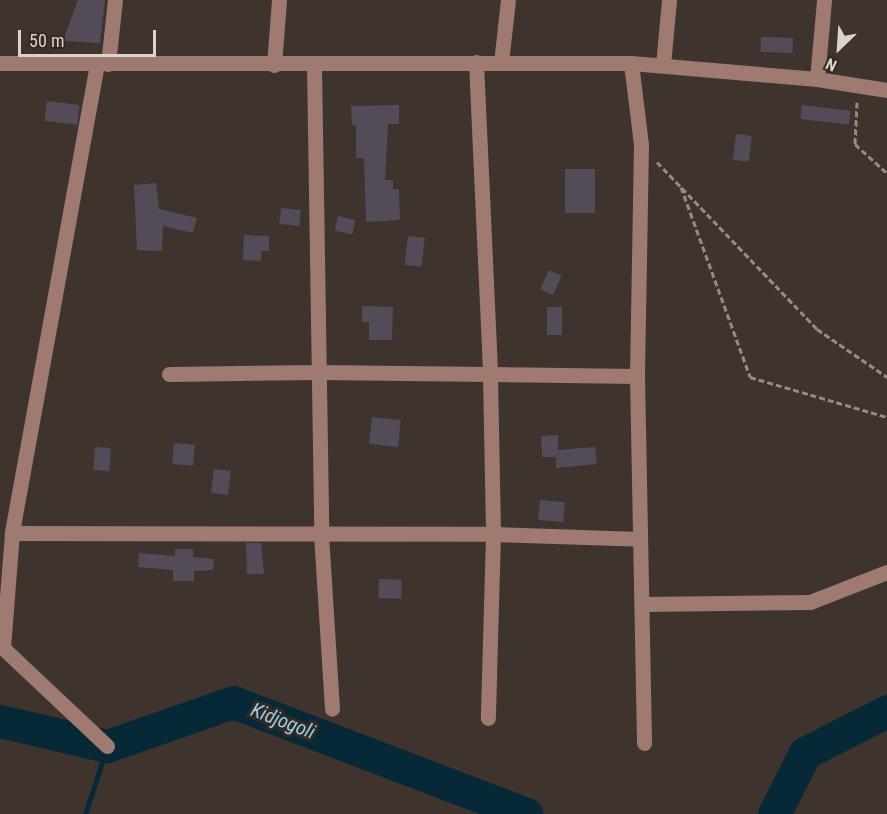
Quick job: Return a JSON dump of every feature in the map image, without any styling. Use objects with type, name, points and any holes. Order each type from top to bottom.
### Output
[{"type":"street","points":[[107,746],[3,648],[12,534],[115,0]]},
{"type":"street","points":[[274,65],[279,0]]},
{"type":"street","points":[[501,63],[508,0]]},
{"type":"street","points":[[663,65],[669,0]]},
{"type":"street","points":[[817,79],[824,0]]},
{"type":"street","points":[[0,63],[274,65],[476,62],[631,63],[817,79],[887,90]]},
{"type":"street","points":[[476,62],[490,375],[493,534],[488,718]]},
{"type":"street","points":[[631,63],[642,145],[637,376],[644,743]]},
{"type":"street","points":[[314,64],[321,534],[332,710]]},
{"type":"street","points":[[169,374],[318,372],[637,376]]},
{"type":"street","points":[[12,534],[493,534],[640,538]]},
{"type":"street","points":[[643,604],[810,602],[887,572]]},
{"type":"path","points":[[858,86],[855,144],[887,173]]},
{"type":"path","points":[[642,145],[817,329],[887,377]]},
{"type":"path","points":[[681,188],[750,377],[887,417]]},
{"type":"building","points":[[78,0],[105,0],[100,43],[63,41]]},
{"type":"building","points":[[761,37],[793,38],[792,53],[760,52]]},
{"type":"building","points":[[47,101],[80,105],[77,125],[45,121]]},
{"type":"building","points":[[399,105],[399,124],[388,124],[385,180],[393,180],[393,189],[399,189],[400,220],[366,222],[364,158],[356,158],[356,125],[352,125],[351,106]]},
{"type":"building","points":[[802,105],[851,111],[849,125],[800,119]]},
{"type":"building","points":[[736,134],[752,136],[749,162],[733,160]]},
{"type":"building","points":[[565,169],[595,169],[595,213],[565,213]]},
{"type":"building","points":[[156,183],[159,209],[197,218],[193,233],[163,226],[162,251],[137,250],[134,185]]},
{"type":"building","points":[[281,208],[301,210],[299,226],[279,224]]},
{"type":"building","points":[[338,216],[356,220],[352,235],[335,231]]},
{"type":"building","points":[[244,235],[269,236],[269,251],[261,251],[261,261],[243,260]]},
{"type":"building","points":[[408,236],[425,238],[421,267],[404,265]]},
{"type":"building","points":[[549,270],[562,276],[553,295],[540,289]]},
{"type":"building","points":[[362,306],[393,307],[392,340],[369,340],[369,322],[362,322]]},
{"type":"building","points":[[547,307],[562,307],[562,335],[547,335]]},
{"type":"building","points":[[372,417],[401,420],[398,447],[369,444]]},
{"type":"building","points":[[558,435],[558,450],[595,447],[597,464],[556,468],[556,457],[542,457],[541,436]]},
{"type":"building","points":[[174,443],[195,445],[193,466],[172,464]]},
{"type":"building","points":[[95,447],[111,448],[109,471],[93,470]]},
{"type":"building","points":[[214,469],[231,471],[228,495],[211,493]]},
{"type":"building","points":[[540,500],[565,502],[563,522],[538,520]]},
{"type":"building","points":[[246,543],[261,543],[264,574],[247,574]]},
{"type":"building","points":[[175,549],[193,549],[193,557],[214,559],[213,570],[194,571],[194,581],[173,581],[173,570],[138,567],[139,553],[175,556]]},
{"type":"building","points":[[379,579],[402,580],[401,599],[378,598]]},
{"type":"waterway","name":"Kidjogoli","points":[[0,721],[107,746],[233,702],[526,814]]},
{"type":"waterway","name":"Kidjogoli","points":[[774,814],[805,753],[887,711]]},
{"type":"waterway","points":[[85,814],[107,747]]}]
